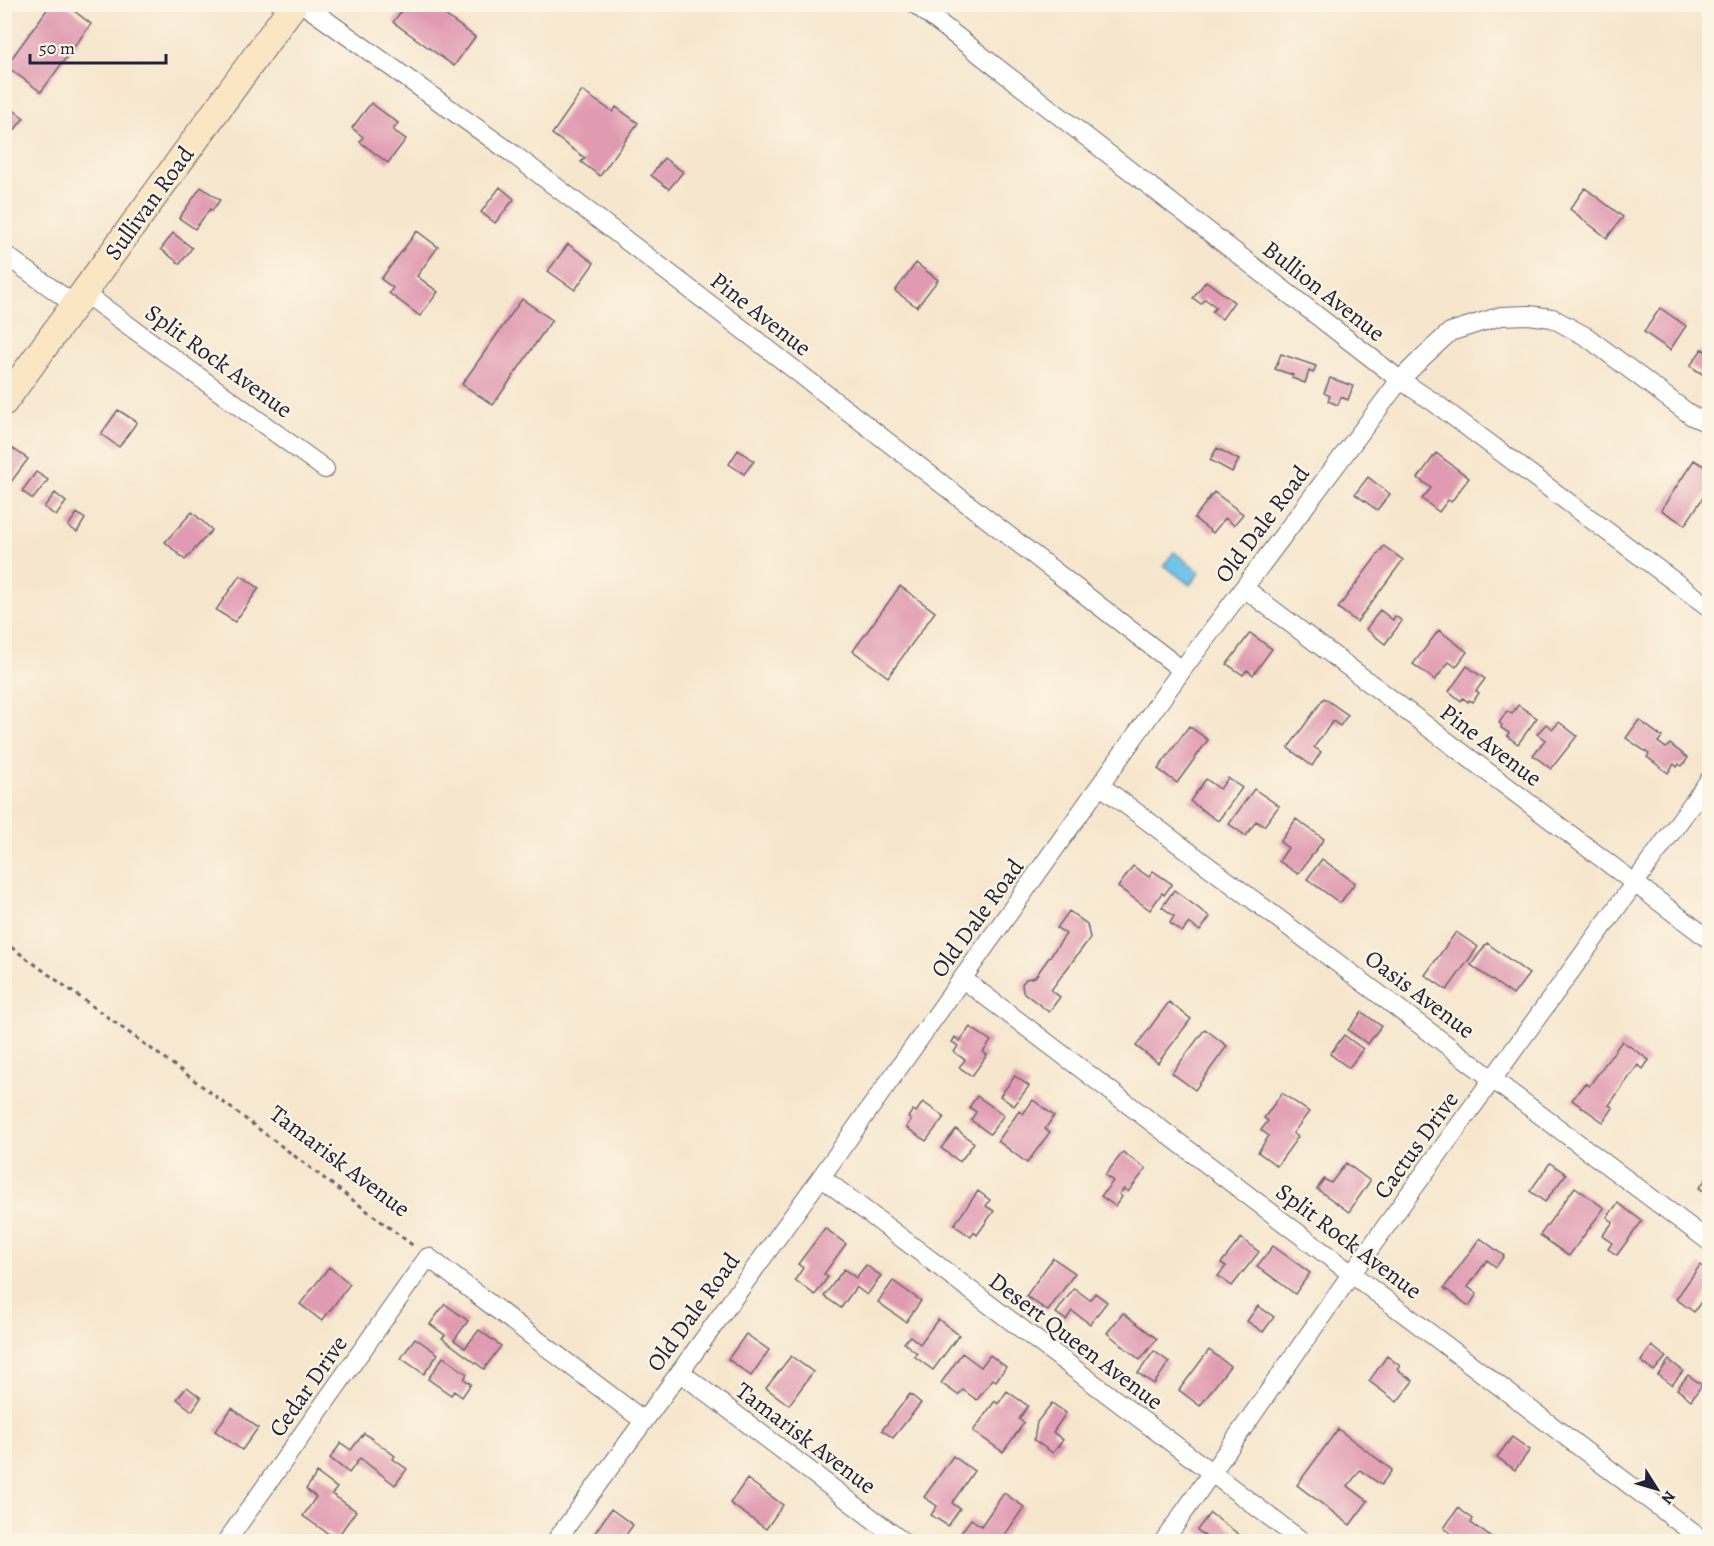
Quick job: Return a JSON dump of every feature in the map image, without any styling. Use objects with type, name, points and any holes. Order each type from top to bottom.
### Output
[{"type":"street","name":"Sullivan Road","points":[[4,402],[294,4]]},
{"type":"street","name":"Pine Avenue","points":[[303,4],[513,154],[1182,670]]},
{"type":"street","name":"Bullion Avenue","points":[[915,4],[1400,380],[1435,403],[1710,608]]},
{"type":"street","name":"Split Rock Avenue","points":[[4,254],[79,299],[326,469]]},
{"type":"street","name":"Old Dale Road","points":[[555,1542],[821,1177],[1182,670],[1400,380],[1424,356],[1450,333],[1501,316],[1529,315],[1552,318],[1587,337],[1692,416],[1710,424]]},
{"type":"street","name":"Pine Avenue","points":[[1244,588],[1710,940]]},
{"type":"street","name":"Cactus Drive","points":[[1163,1542],[1352,1274],[1710,779]]},
{"type":"street","name":"Oasis Avenue","points":[[1101,786],[1710,1242]]},
{"type":"street","name":"Split Rock Avenue","points":[[963,979],[1705,1542]]},
{"type":"street","name":"Desert Queen Avenue","points":[[821,1177],[1303,1542]]},
{"type":"street","points":[[428,1257],[644,1421]]},
{"type":"street","name":"Cedar Drive","points":[[226,1542],[428,1257]]},
{"type":"street","name":"Tamarisk Avenue","points":[[680,1372],[903,1542]]},
{"type":"lane","points":[[75,1542],[84,1539],[103,1542]]},
{"type":"path","name":"Tamarisk Avenue","points":[[4,942],[186,1074],[428,1257]]},
{"type":"water","points":[[1174,552],[1200,572],[1190,585],[1164,565]]},
{"type":"building","points":[[51,4],[65,4],[91,24],[41,92],[6,66]]},
{"type":"building","points":[[407,4],[430,4],[475,37],[454,66],[393,22]]},
{"type":"building","points":[[582,91],[613,112],[616,107],[638,123],[600,176],[581,162],[585,158],[552,134]]},
{"type":"building","points":[[4,103],[24,118],[4,143]]},
{"type":"building","points":[[371,103],[398,123],[393,130],[406,139],[388,163],[360,142],[363,137],[352,128]]},
{"type":"building","points":[[664,158],[683,172],[669,189],[651,175]]},
{"type":"building","points":[[201,187],[220,200],[195,229],[179,218]]},
{"type":"building","points":[[500,187],[514,199],[495,223],[481,212]]},
{"type":"building","points":[[1585,188],[1623,217],[1607,238],[1570,209]]},
{"type":"building","points":[[417,231],[438,247],[417,276],[438,292],[420,316],[389,293],[393,288],[381,279]]},
{"type":"building","points":[[173,233],[192,248],[180,264],[161,249]]},
{"type":"building","points":[[568,244],[594,263],[575,290],[548,271]]},
{"type":"building","points":[[916,263],[938,280],[917,307],[895,291]]},
{"type":"building","points":[[1206,281],[1234,302],[1222,319],[1212,312],[1216,307],[1205,299],[1201,304],[1193,298]]},
{"type":"building","points":[[522,299],[552,320],[493,405],[462,384]]},
{"type":"building","points":[[1660,308],[1686,326],[1670,350],[1644,332]]},
{"type":"building","points":[[1702,349],[1710,354],[1710,379],[1690,366]]},
{"type":"building","points":[[1281,354],[1316,366],[1313,373],[1309,371],[1305,383],[1292,378],[1293,375],[1275,369]]},
{"type":"building","points":[[1330,378],[1353,386],[1348,400],[1341,397],[1338,405],[1328,401],[1330,396],[1324,393]]},
{"type":"building","points":[[118,410],[137,422],[119,447],[101,434]]},
{"type":"building","points":[[12,448],[28,459],[11,482],[4,478],[4,458]]},
{"type":"building","points":[[1217,448],[1239,460],[1232,472],[1210,460]]},
{"type":"building","points":[[738,450],[754,461],[744,474],[729,464]]},
{"type":"building","points":[[1436,453],[1469,478],[1451,502],[1448,500],[1439,512],[1422,499],[1431,488],[1418,478]]},
{"type":"building","points":[[1694,460],[1710,470],[1710,487],[1685,525],[1661,510]]},
{"type":"building","points":[[36,472],[48,480],[33,499],[22,491]]},
{"type":"building","points":[[1368,477],[1390,494],[1377,510],[1355,494]]},
{"type":"building","points":[[1214,492],[1243,514],[1234,525],[1225,518],[1213,533],[1194,518]]},
{"type":"building","points":[[55,493],[66,502],[56,516],[44,507]]},
{"type":"building","points":[[192,512],[212,530],[185,560],[165,542]]},
{"type":"building","points":[[77,513],[85,519],[77,532],[68,526]]},
{"type":"building","points":[[1384,546],[1403,560],[1357,622],[1338,608]]},
{"type":"building","points":[[240,575],[259,588],[235,622],[216,610]]},
{"type":"building","points":[[900,586],[935,612],[888,677],[853,651]]},
{"type":"building","points":[[1380,610],[1393,620],[1395,616],[1402,621],[1385,644],[1366,629]]},
{"type":"building","points":[[1439,630],[1467,652],[1456,667],[1449,662],[1435,680],[1413,664]]},
{"type":"building","points":[[1250,633],[1272,649],[1253,675],[1247,670],[1243,675],[1227,664]]},
{"type":"building","points":[[1467,666],[1485,679],[1476,691],[1479,693],[1473,702],[1469,700],[1468,702],[1463,698],[1461,701],[1449,691]]},
{"type":"building","points":[[1324,698],[1348,715],[1340,726],[1333,721],[1314,747],[1321,752],[1312,766],[1288,748]]},
{"type":"building","points":[[1518,705],[1537,718],[1518,744],[1507,736],[1509,733],[1501,728],[1502,725],[1499,723],[1507,711],[1512,714]]},
{"type":"building","points":[[1639,720],[1662,737],[1658,742],[1666,748],[1670,744],[1688,758],[1682,766],[1679,764],[1677,767],[1674,764],[1668,773],[1647,757],[1649,754],[1626,738]]},
{"type":"building","points":[[1559,722],[1577,736],[1551,769],[1533,755],[1545,740],[1537,734],[1546,724],[1553,729]]},
{"type":"building","points":[[1189,726],[1208,740],[1177,783],[1158,769]]},
{"type":"building","points":[[1228,778],[1242,788],[1218,821],[1190,801],[1206,779],[1220,789]]},
{"type":"building","points":[[1254,789],[1279,806],[1264,826],[1256,821],[1246,836],[1229,824]]},
{"type":"building","points":[[1296,819],[1324,839],[1298,874],[1279,861],[1288,848],[1280,842]]},
{"type":"building","points":[[1322,859],[1355,883],[1340,903],[1307,879]]},
{"type":"building","points":[[1133,866],[1149,877],[1153,871],[1172,884],[1164,895],[1162,893],[1150,910],[1118,887]]},
{"type":"building","points":[[1174,890],[1210,917],[1200,931],[1189,923],[1182,932],[1170,923],[1174,916],[1162,907]]},
{"type":"building","points":[[1069,911],[1087,924],[1090,938],[1051,990],[1060,997],[1049,1012],[1023,992],[1022,984],[1026,979],[1035,977],[1066,934],[1057,928]]},
{"type":"building","points":[[1456,932],[1478,947],[1447,990],[1425,975]]},
{"type":"building","points":[[1487,943],[1529,974],[1513,995],[1471,965]]},
{"type":"building","points":[[1169,1002],[1191,1019],[1158,1063],[1136,1046]]},
{"type":"building","points":[[1362,1012],[1381,1026],[1368,1044],[1348,1030]]},
{"type":"building","points":[[970,1027],[991,1041],[983,1052],[987,1055],[972,1076],[959,1067],[965,1060],[954,1052],[958,1046],[952,1042],[955,1037],[960,1041]]},
{"type":"building","points":[[1205,1029],[1227,1046],[1195,1090],[1172,1073]]},
{"type":"building","points":[[1344,1035],[1363,1049],[1349,1068],[1330,1054]]},
{"type":"building","points":[[1622,1041],[1649,1060],[1643,1069],[1638,1065],[1609,1105],[1613,1108],[1603,1122],[1572,1100],[1585,1083],[1589,1086]]},
{"type":"building","points":[[1015,1076],[1029,1086],[1014,1106],[1000,1096]]},
{"type":"building","points":[[1282,1093],[1309,1112],[1293,1133],[1298,1137],[1277,1166],[1258,1152],[1269,1136],[1261,1130],[1268,1121],[1264,1118]]},
{"type":"building","points":[[977,1096],[1004,1115],[990,1134],[971,1120],[976,1112],[969,1107]]},
{"type":"building","points":[[1033,1100],[1054,1116],[1045,1129],[1050,1132],[1027,1163],[998,1141],[1019,1111],[1023,1114]]},
{"type":"building","points":[[923,1102],[944,1117],[926,1141],[906,1127],[911,1120],[908,1117],[913,1110],[916,1112]]},
{"type":"building","points":[[956,1129],[974,1143],[960,1162],[941,1148]]},
{"type":"building","points":[[1123,1152],[1146,1169],[1128,1192],[1124,1189],[1119,1194],[1122,1197],[1115,1206],[1101,1196],[1113,1181],[1105,1175]]},
{"type":"building","points":[[1346,1163],[1370,1181],[1349,1212],[1317,1189],[1324,1179],[1331,1183]]},
{"type":"building","points":[[1550,1163],[1566,1174],[1545,1202],[1530,1191]]},
{"type":"building","points":[[1710,1174],[1710,1195],[1699,1188]]},
{"type":"building","points":[[1575,1187],[1604,1208],[1569,1256],[1540,1235]]},
{"type":"building","points":[[978,1191],[990,1200],[986,1206],[994,1211],[977,1235],[974,1232],[971,1237],[954,1225]]},
{"type":"building","points":[[1618,1203],[1642,1221],[1617,1255],[1608,1249],[1612,1243],[1602,1236],[1613,1222],[1607,1217]]},
{"type":"building","points":[[825,1228],[846,1244],[824,1274],[828,1277],[815,1295],[795,1280],[803,1268],[798,1264]]},
{"type":"building","points":[[1241,1238],[1259,1252],[1232,1286],[1218,1276],[1226,1266],[1221,1263]]},
{"type":"building","points":[[1480,1238],[1504,1256],[1496,1267],[1487,1260],[1468,1287],[1477,1294],[1469,1306],[1444,1288]]},
{"type":"building","points":[[1273,1246],[1310,1273],[1295,1294],[1257,1266]]},
{"type":"building","points":[[1053,1258],[1075,1273],[1048,1311],[1026,1296]]},
{"type":"building","points":[[866,1265],[881,1276],[867,1295],[856,1287],[841,1308],[824,1296],[844,1269],[856,1278]]},
{"type":"building","points":[[1700,1265],[1710,1272],[1710,1289],[1694,1312],[1676,1299]]},
{"type":"building","points":[[329,1267],[350,1284],[322,1321],[300,1304]]},
{"type":"building","points":[[893,1281],[921,1301],[906,1322],[878,1302]]},
{"type":"building","points":[[1074,1288],[1090,1300],[1095,1293],[1107,1302],[1090,1324],[1072,1311],[1066,1320],[1056,1313]]},
{"type":"building","points":[[445,1304],[468,1321],[454,1340],[465,1348],[479,1330],[501,1346],[484,1369],[442,1338],[445,1335],[430,1324]]},
{"type":"building","points":[[1258,1306],[1274,1317],[1263,1332],[1247,1321]]},
{"type":"building","points":[[1123,1313],[1157,1339],[1140,1360],[1107,1333]]},
{"type":"building","points":[[938,1319],[959,1335],[933,1370],[914,1356],[917,1353],[904,1343],[910,1336],[920,1344]]},
{"type":"building","points":[[746,1334],[769,1350],[751,1376],[728,1359]]},
{"type":"building","points":[[415,1338],[438,1354],[424,1374],[401,1358]]},
{"type":"building","points":[[1652,1346],[1666,1357],[1654,1371],[1641,1361]]},
{"type":"building","points":[[1209,1350],[1230,1366],[1200,1406],[1179,1390]]},
{"type":"building","points":[[1154,1351],[1169,1362],[1154,1384],[1138,1373]]},
{"type":"building","points":[[962,1353],[981,1367],[990,1355],[1006,1367],[996,1381],[993,1379],[977,1400],[963,1390],[958,1395],[941,1383]]},
{"type":"building","points":[[791,1356],[813,1372],[789,1405],[766,1388]]},
{"type":"building","points":[[1387,1356],[1400,1366],[1397,1369],[1413,1381],[1397,1402],[1369,1381]]},
{"type":"building","points":[[443,1357],[467,1374],[464,1379],[471,1384],[462,1397],[454,1391],[451,1395],[428,1379]]},
{"type":"building","points":[[1669,1360],[1683,1371],[1672,1385],[1658,1375]]},
{"type":"building","points":[[1688,1375],[1702,1385],[1691,1400],[1677,1389]]},
{"type":"building","points":[[187,1387],[201,1398],[192,1411],[177,1399]]},
{"type":"building","points":[[1007,1391],[1028,1406],[1019,1419],[1024,1423],[1003,1452],[973,1431],[995,1401],[998,1404]]},
{"type":"building","points":[[910,1394],[921,1403],[893,1438],[882,1430]]},
{"type":"building","points":[[1052,1403],[1066,1413],[1053,1432],[1063,1440],[1053,1453],[1034,1440],[1037,1422]]},
{"type":"building","points":[[232,1408],[258,1428],[242,1450],[215,1431]]},
{"type":"building","points":[[1338,1429],[1392,1470],[1381,1485],[1360,1470],[1348,1486],[1368,1501],[1350,1525],[1297,1485]]},
{"type":"building","points":[[364,1433],[395,1456],[393,1459],[407,1469],[395,1485],[360,1458],[349,1473],[330,1458],[341,1443],[351,1450]]},
{"type":"building","points":[[1512,1437],[1530,1450],[1515,1470],[1497,1457]]},
{"type":"building","points":[[953,1456],[974,1471],[952,1503],[960,1509],[948,1526],[931,1515],[937,1506],[924,1497]]},
{"type":"building","points":[[317,1473],[337,1488],[332,1494],[356,1511],[336,1539],[303,1516],[316,1497],[306,1489]]},
{"type":"building","points":[[747,1479],[783,1505],[766,1529],[730,1503]]},
{"type":"building","points":[[1004,1493],[1024,1507],[1000,1542],[968,1542],[959,1535],[971,1519],[981,1526]]},
{"type":"building","points":[[1458,1508],[1473,1519],[1471,1523],[1495,1540],[1494,1542],[1454,1542],[1457,1538],[1444,1528]]},
{"type":"building","points":[[611,1509],[633,1525],[621,1542],[599,1542],[592,1537]]},
{"type":"building","points":[[1210,1513],[1245,1539],[1244,1542],[1213,1542],[1197,1530]]}]
